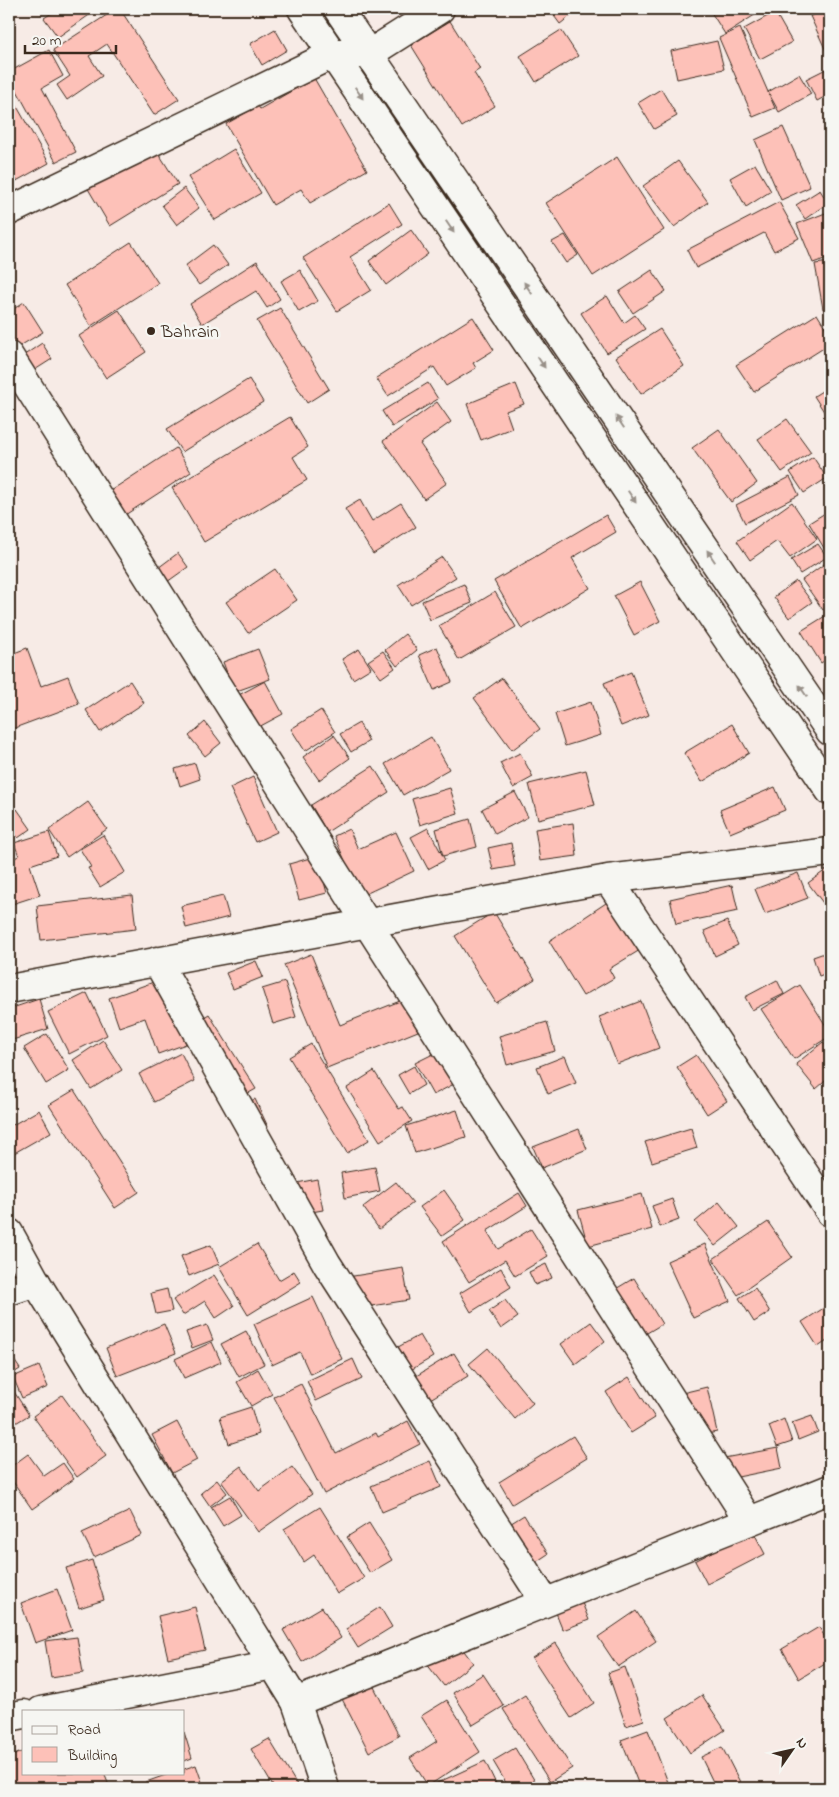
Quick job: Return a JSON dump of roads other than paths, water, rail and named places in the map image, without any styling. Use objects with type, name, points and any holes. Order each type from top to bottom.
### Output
[{"type":"street","points":[[302,9],[830,791]]},
{"type":"street","points":[[338,9],[830,731]]},
{"type":"street","points":[[9,211],[333,54],[369,54],[440,9]]},
{"type":"street","points":[[9,356],[367,923],[749,1521]]},
{"type":"street","points":[[9,989],[608,879],[830,852]]},
{"type":"street","points":[[608,879],[830,1212]]},
{"type":"street","points":[[157,962],[327,1264],[545,1602]]},
{"type":"street","points":[[9,1233],[36,1282],[296,1702],[325,1788]]},
{"type":"street","points":[[9,1291],[36,1282]]},
{"type":"street","points":[[296,1702],[830,1489]]},
{"type":"street","points":[[46,1710],[273,1665]]},
{"type":"street","points":[[9,1717],[22,1714]]},
{"type":"place","name":"Bahrain","points":[[151,331]]}]
